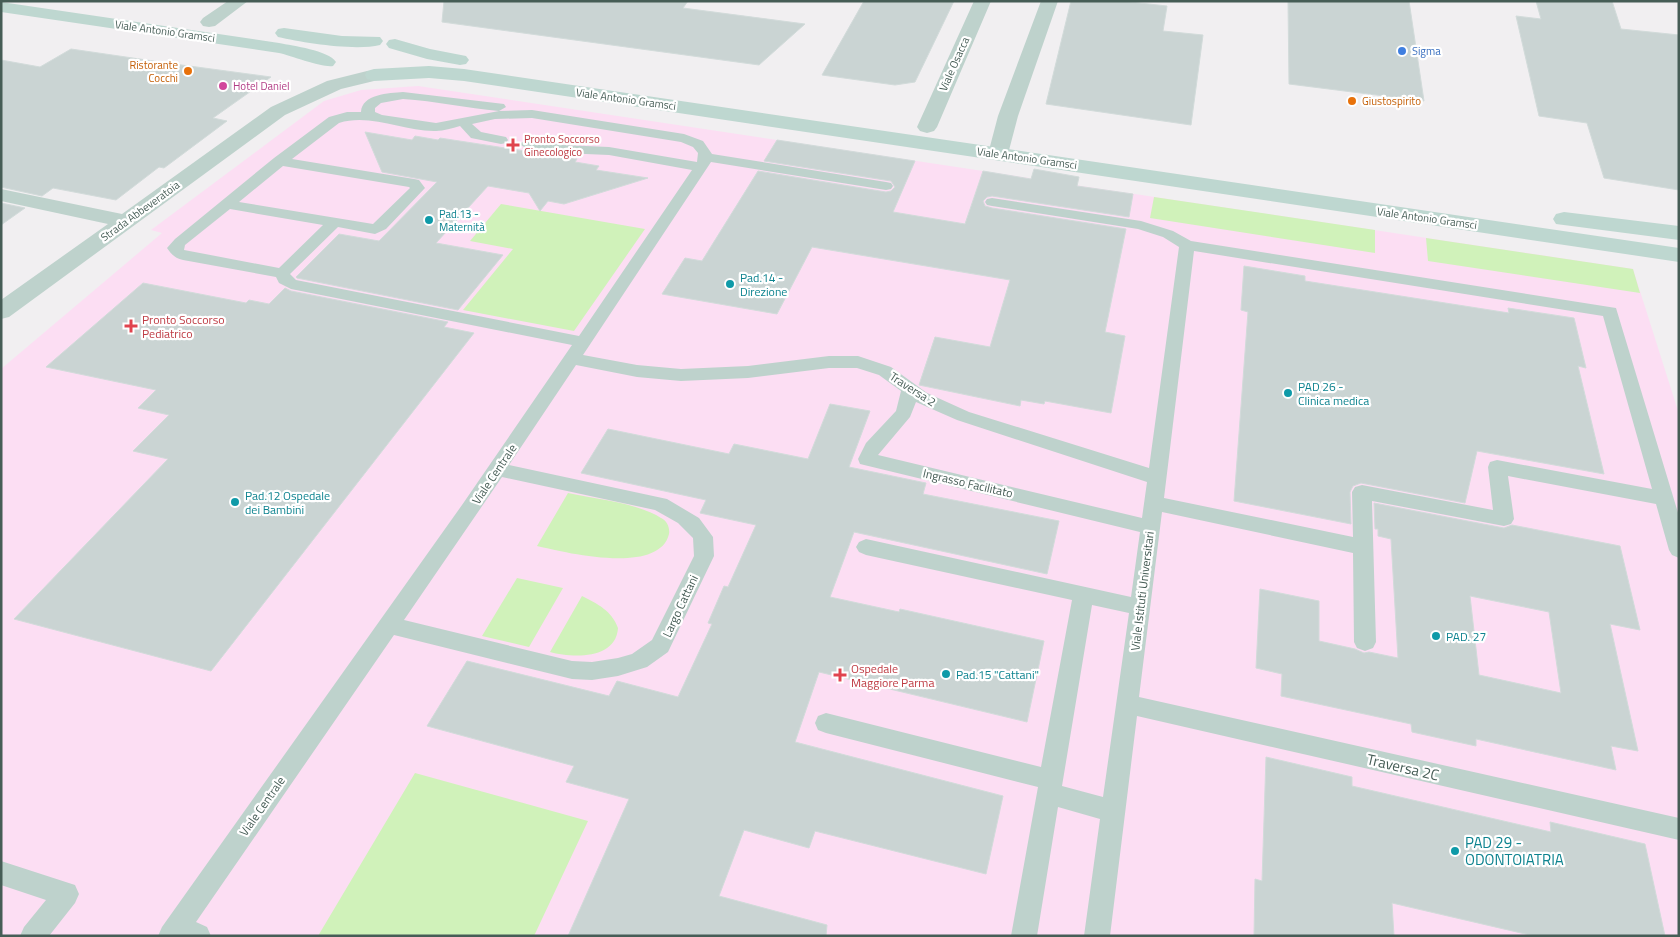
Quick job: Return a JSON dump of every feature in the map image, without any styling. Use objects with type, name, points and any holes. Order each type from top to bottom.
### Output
[{"type":"main road","name":"Viale Antonio Gramsci","points":[[63,1],[333,40],[374,41],[395,44],[445,58],[927,127],[1000,146]]},
{"type":"main road","name":"Viale Antonio Gramsci","points":[[1,7],[279,48],[310,55],[327,64],[337,75],[350,77],[430,72],[456,74],[1000,146],[1678,248]]},
{"type":"main road","name":"Viale Antonio Gramsci","points":[[327,64],[332,54],[343,48],[358,43],[374,41]]},
{"type":"main road","name":"Viale Antonio Gramsci","points":[[370,76],[396,67],[404,60],[405,52],[395,44]]},
{"type":"street","points":[[209,22],[240,1]]},
{"type":"street","name":"Viale Osacca","points":[[927,127],[983,1]]},
{"type":"street","points":[[1000,146],[1008,116],[1050,1]]},
{"type":"street","name":"Strada Abbeveratoia","points":[[278,110],[293,91],[327,64]]},
{"type":"street","name":"Strada Abbeveratoia","points":[[7,301],[126,221],[278,110],[334,85],[370,76]]},
{"type":"street","points":[[1,195],[126,221]]},
{"type":"lane","points":[[380,119],[368,114],[369,105],[379,98],[399,95],[479,106],[504,107],[534,115]]},
{"type":"lane","points":[[282,272],[183,255],[177,252],[175,248],[279,161],[338,118],[356,115],[431,127],[495,115],[534,115],[684,138],[702,147],[703,162]]},
{"type":"lane","points":[[463,122],[476,135],[500,140]]},
{"type":"lane","points":[[526,144],[562,149],[609,151],[886,186]]},
{"type":"lane","points":[[226,204],[370,229],[378,228],[417,191],[418,186],[279,161]]},
{"type":"lane","name":"Viale Centrale","points":[[182,934],[389,625],[572,360],[703,162]]},
{"type":"lane","points":[[992,202],[1141,226],[1168,234],[1187,245],[1610,312],[1679,550]]},
{"type":"lane","points":[[282,272],[334,222]]},
{"type":"lane","name":"Viale Istituti Universitari","points":[[1097,936],[1187,245]]},
{"type":"lane","points":[[282,272],[285,280],[291,284],[583,342]]},
{"type":"lane","name":"Traversa 2","points":[[572,360],[653,374],[681,375],[748,372],[849,361],[877,367],[893,375],[921,397],[980,423],[1157,478]]},
{"type":"lane","name":"Ingrasso Facilitato","points":[[910,389],[904,413],[873,448],[867,459],[1150,527]]},
{"type":"lane","points":[[1365,642],[1362,492],[1504,519],[1497,467],[1664,498]]},
{"type":"lane","name":"Largo Cattani","points":[[389,625],[579,671],[612,669],[632,664],[645,658],[660,646],[704,556],[703,538],[694,525],[674,510],[660,504],[497,469]]},
{"type":"lane","points":[[1153,503],[1363,547]]},
{"type":"lane","points":[[866,547],[1140,607]]},
{"type":"lane","points":[[1024,936],[1083,594]]},
{"type":"lane","name":"Traversa 2C","points":[[1127,704],[1679,830]]},
{"type":"lane","points":[[826,723],[1050,787],[1113,811]]},
{"type":"lane","points":[[1,873],[66,894],[33,936]]},
{"type":"shaded area","name":"Ospedale Maggiore Parma","points":[[418,86],[1633,269],[1679,414],[1679,936],[1,936],[1,369],[162,233],[151,230],[324,101],[361,90]]},
{"type":"green space","points":[[1154,197],[1375,230],[1375,253],[1150,218]]},
{"type":"green space","points":[[501,204],[645,229],[574,331],[463,310],[513,249],[470,241]]},
{"type":"green space","points":[[1426,238],[1633,269],[1640,293],[1428,261]]},
{"type":"green space","points":[[568,493],[629,505],[652,513],[663,519],[669,529],[669,534],[662,547],[648,554],[630,558],[588,556],[537,546]]},
{"type":"green space","points":[[517,578],[563,588],[529,647],[482,636]]},
{"type":"green space","points":[[582,596],[599,605],[612,617],[618,628],[615,638],[610,646],[592,654],[570,655],[550,652]]},
{"type":"green space","points":[[415,773],[588,821],[534,936],[318,936]]},
{"type":"building","points":[[444,1],[688,1],[683,8],[805,24],[759,65],[442,22]]},
{"type":"building","points":[[864,1],[954,1],[915,82],[895,85],[822,75]]},
{"type":"building","points":[[1071,1],[1121,1],[1167,6],[1163,31],[1203,35],[1191,125],[1046,104]]},
{"type":"building","points":[[1288,1],[1409,1],[1424,101],[1289,84]]},
{"type":"building","points":[[1536,1],[1612,1],[1621,29],[1679,35],[1679,190],[1604,178],[1587,123],[1539,116],[1516,16],[1541,19]]},
{"type":"building","points":[[71,49],[271,77],[213,118],[227,121],[164,168],[159,167],[116,200],[53,188],[42,196],[1,187],[1,60],[40,67]]},
{"type":"building","name":"Pad.13 - Maternità","points":[[365,132],[412,140],[415,136],[438,140],[440,138],[577,159],[575,162],[599,166],[596,170],[648,178],[564,204],[548,201],[540,211],[529,193],[488,186],[436,243],[503,255],[458,310],[297,278],[339,234],[379,241],[437,182],[382,172]]},
{"type":"building","points":[[777,140],[915,161],[893,212],[965,224],[983,171],[1031,179],[1034,169],[1079,177],[1077,186],[1133,194],[1129,217],[992,196],[987,197],[983,201],[985,206],[992,208],[1126,229],[1105,332],[1125,336],[1111,413],[1045,401],[1044,404],[1021,400],[1020,406],[919,385],[935,337],[990,347],[1010,280],[812,247],[777,314],[662,294],[685,258],[702,261],[758,171],[886,192],[891,191],[895,187],[891,181],[764,161]]},
{"type":"building","points":[[1,203],[25,208],[1,225]]},
{"type":"building","name":"PAD 26 - Clinica medica","points":[[1244,266],[1305,276],[1305,281],[1509,313],[1508,308],[1574,318],[1586,368],[1578,366],[1604,474],[1477,451],[1465,503],[1361,483],[1353,486],[1350,492],[1351,524],[1234,501],[1248,312],[1241,310]]},
{"type":"building","name":"Pad.12 Ospedale dei Bambini","points":[[143,283],[246,303],[249,300],[269,304],[285,288],[291,291],[448,322],[444,327],[474,333],[211,671],[14,619],[168,459],[133,451],[169,415],[138,408],[156,390],[46,367]]},
{"type":"building","name":"Pad.15 \"Cattani\"","points":[[830,404],[870,411],[849,467],[926,483],[923,494],[1059,521],[1047,574],[854,532],[830,597],[899,612],[900,609],[1044,641],[1027,722],[819,672],[795,742],[1003,796],[986,874],[815,831],[809,848],[744,830],[719,896],[827,925],[826,936],[568,936],[629,799],[566,782],[574,766],[427,726],[467,661],[609,696],[617,681],[678,697],[712,624],[708,623],[724,586],[728,587],[756,525],[700,513],[706,500],[581,473],[608,429],[729,454],[734,444],[808,459]]},
{"type":"building","name":"PAD. 27","points":[[1374,503],[1504,528],[1512,525],[1620,546],[1640,630],[1610,624],[1638,751],[1611,746],[1616,770],[1476,739],[1476,746],[1412,732],[1411,724],[1281,696],[1282,674],[1256,668],[1260,589],[1319,601],[1319,641],[1355,649],[1364,653],[1369,652],[1398,658],[1391,539],[1378,536],[1378,529],[1375,529]],"holes":[[[1470,596],[1549,612],[1561,693],[1479,675]]]},
{"type":"building","name":"PAD 29 - ODONTOIATRIA","points":[[1266,757],[1352,777],[1352,786],[1551,832],[1550,822],[1645,844],[1665,936],[1534,936],[1392,903],[1394,936],[1254,936],[1255,879],[1262,881]]},
{"type":"place","name":"Sigma","points":[[1402,51]]},
{"type":"place","name":"Ristorante Cocchi","points":[[188,71]]},
{"type":"place","name":"Hotel Daniel","points":[[223,86]]},
{"type":"place","name":"Giustospirito","points":[[1352,101]]},
{"type":"place","name":"Pronto Soccorso Ginecologico","points":[[513,145]]},
{"type":"place","name":"Pad.13 - Maternità","points":[[429,220]]},
{"type":"place","name":"Pad.14 - Direzione","points":[[730,284]]},
{"type":"place","name":"Pronto Soccorso Pediatrico","points":[[131,326]]},
{"type":"place","name":"PAD 26 - Clinica medica","points":[[1288,393]]},
{"type":"place","name":"Pad.12 Ospedale dei Bambini","points":[[235,502]]},
{"type":"place","name":"PAD. 27","points":[[1436,636]]},
{"type":"place","name":"Pad.15 \"Cattani\"","points":[[946,674]]},
{"type":"place","name":"Ospedale Maggiore Parma","points":[[840,675]]},
{"type":"place","name":"PAD 29 - ODONTOIATRIA","points":[[1455,851]]}]
